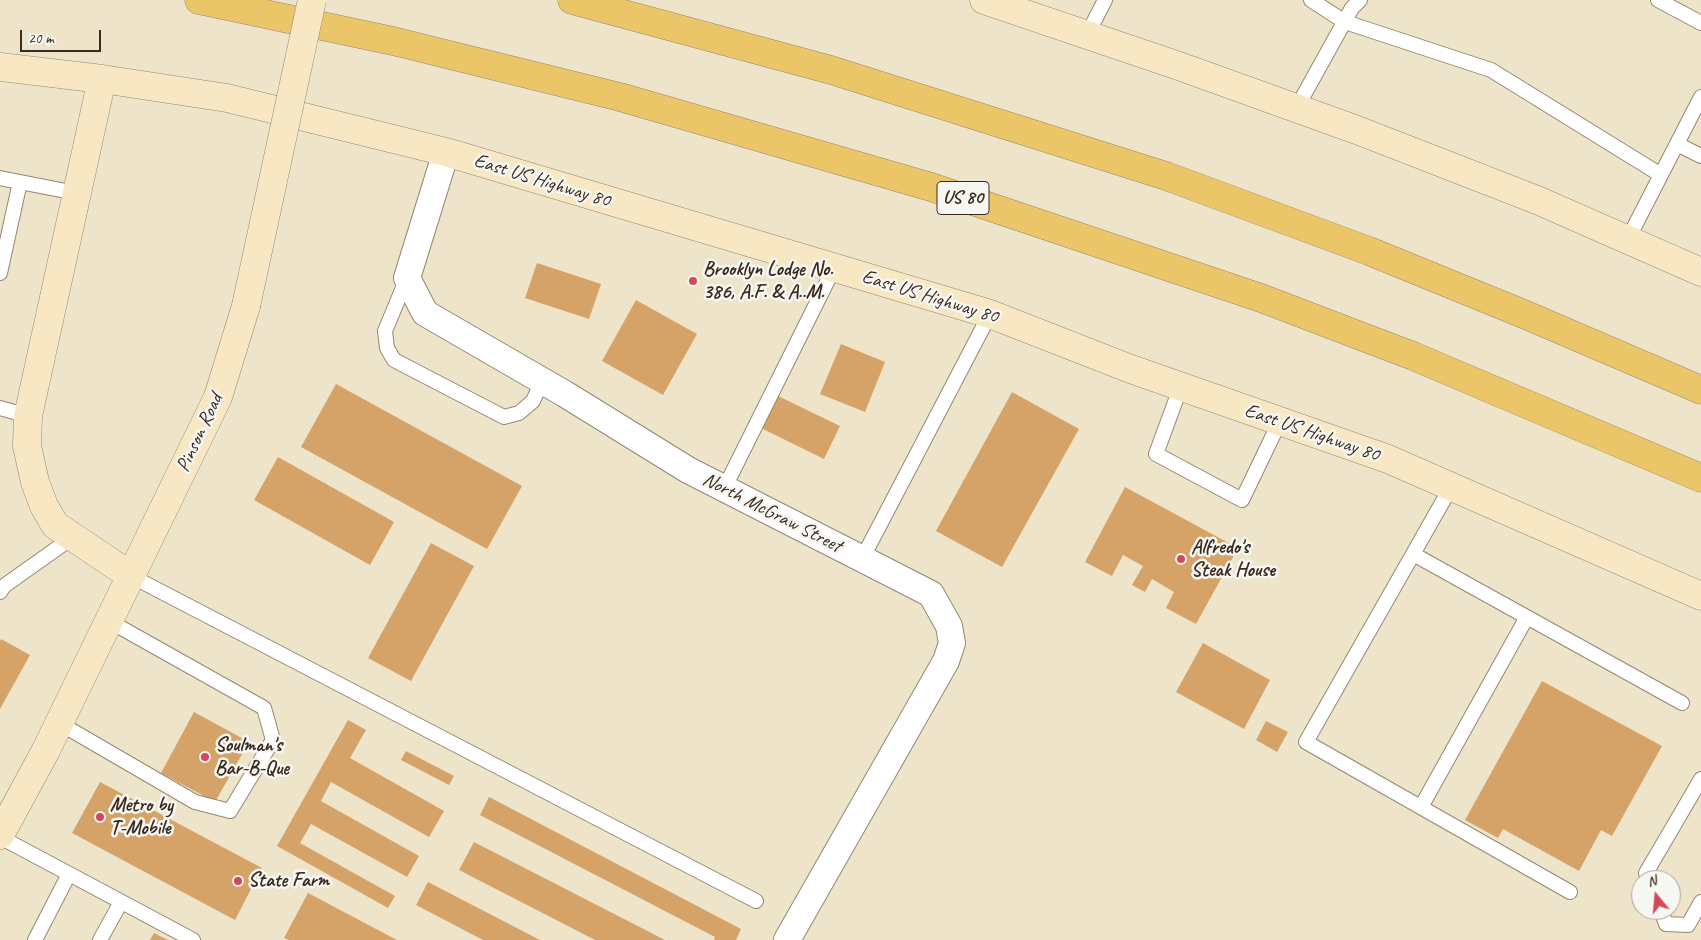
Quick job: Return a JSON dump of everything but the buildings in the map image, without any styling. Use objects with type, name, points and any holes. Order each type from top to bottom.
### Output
[{"type":"highway","name":"US 80","points":[[199,0],[393,41],[620,97],[931,187],[1261,298],[1413,356],[1701,478]]},
{"type":"highway","points":[[572,0],[831,70],[1166,176],[1369,251],[1526,315],[1701,390]]},
{"type":"main road","name":"Pinson Road","points":[[0,836],[59,723],[218,397],[246,306],[312,0]]},
{"type":"main road","points":[[984,0],[1296,108],[1537,200],[1701,272]]},
{"type":"main road","name":"East US Highway 80","points":[[0,67],[102,79],[227,98],[446,152],[990,314],[1181,386],[1388,459],[1701,596]]},
{"type":"main road","points":[[102,79],[28,416],[28,446],[34,482],[44,506],[55,525],[131,576]]},
{"type":"street","points":[[407,278],[446,152]]},
{"type":"street","name":"North McGraw Street","points":[[407,278],[425,313],[542,381],[688,470],[931,594],[949,626],[952,644],[946,662],[787,940]]},
{"type":"lane","points":[[1087,35],[1105,0]]},
{"type":"lane","points":[[1311,0],[1345,22],[1491,70],[1661,175]]},
{"type":"lane","points":[[1296,108],[1352,8],[1360,0]]},
{"type":"lane","points":[[1658,0],[1701,23]]},
{"type":"lane","points":[[1628,239],[1701,97]]},
{"type":"lane","points":[[1677,144],[1701,156]]},
{"type":"lane","points":[[0,178],[76,193]]},
{"type":"lane","points":[[0,273],[20,182]]},
{"type":"lane","points":[[724,489],[834,268]]},
{"type":"lane","points":[[407,278],[386,331],[387,348],[394,360],[504,417],[519,413],[533,401],[542,381]]},
{"type":"lane","points":[[862,559],[990,314]]},
{"type":"lane","points":[[1181,386],[1156,454],[1242,500],[1280,421]]},
{"type":"lane","points":[[0,408],[28,416]]},
{"type":"lane","points":[[1451,487],[1306,742],[1570,892]]},
{"type":"lane","points":[[0,592],[4,586],[73,537]]},
{"type":"lane","points":[[1413,554],[1682,703]]},
{"type":"lane","points":[[131,576],[756,901]]},
{"type":"lane","points":[[1421,807],[1527,617]]},
{"type":"lane","points":[[59,723],[195,802],[230,811],[273,740],[264,708],[109,621]]},
{"type":"lane","points":[[1648,870],[1701,779]]},
{"type":"lane","points":[[0,836],[193,940]]},
{"type":"lane","points":[[35,940],[69,874]]},
{"type":"lane","points":[[100,940],[121,902]]},
{"type":"lane","points":[[1664,920],[1666,924],[1688,925],[1701,902]]},
{"type":"place","name":"Brooklyn Lodge No. 386, A.F. & A..M.","points":[[693,281]]},
{"type":"place","name":"Alfredo's Steak House","points":[[1181,559]]},
{"type":"place","name":"Soulman's Bar-B-Que","points":[[205,757]]},
{"type":"place","name":"Metro by T-Mobile","points":[[100,817]]},
{"type":"place","name":"State Farm","points":[[238,881]]}]
